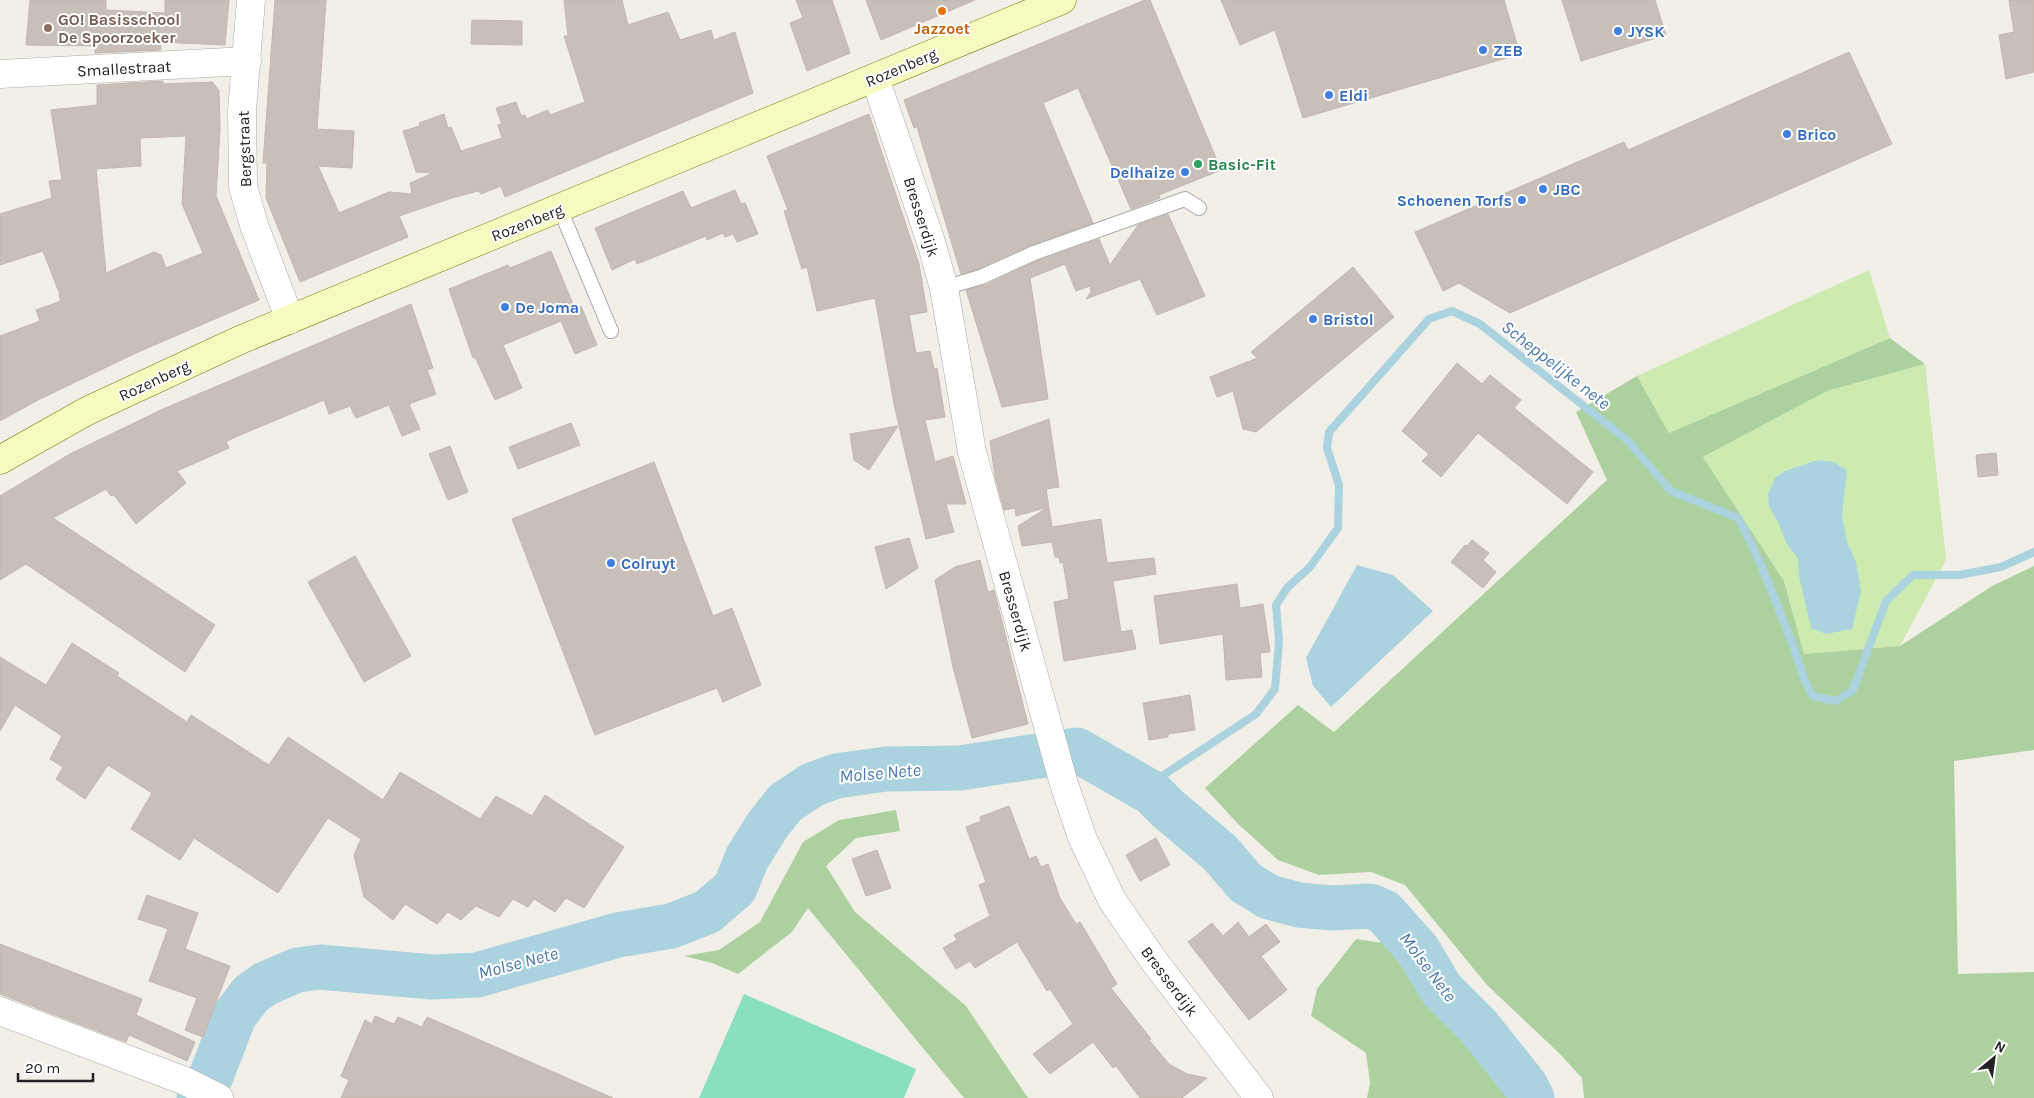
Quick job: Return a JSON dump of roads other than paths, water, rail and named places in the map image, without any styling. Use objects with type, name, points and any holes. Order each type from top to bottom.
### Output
[{"type":"main road","name":"Rozenberg","points":[[0,460],[87,411],[240,340],[1062,0]]},
{"type":"street","name":"Bergstraat","points":[[251,0],[242,111],[243,187],[254,225],[290,320]]},
{"type":"street","name":"Smallestraat","points":[[0,74],[247,61]]},
{"type":"street","name":"Bresserdijk","points":[[875,78],[931,242],[944,288],[972,452],[1060,768],[1082,837],[1112,900],[1154,961],[1259,1098]]},
{"type":"street","points":[[0,1011],[209,1093]]},
{"type":"lane","points":[[944,288],[981,277],[1034,253],[1185,198],[1199,208]]},
{"type":"lane","points":[[560,209],[611,331]]},
{"type":"water","points":[[1818,460],[1833,462],[1847,470],[1842,516],[1847,542],[1856,562],[1861,591],[1852,629],[1826,634],[1811,628],[1799,576],[1798,559],[1787,544],[1778,522],[1769,507],[1768,494],[1775,478],[1785,471]]},
{"type":"water","points":[[1357,565],[1393,575],[1433,611],[1331,707],[1313,686],[1306,658]]},
{"type":"waterway","name":"Scheppelijke nete","points":[[1147,790],[1153,782],[1256,714],[1275,689],[1279,642],[1276,605],[1287,588],[1310,567],[1338,528],[1339,485],[1327,448],[1329,432],[1429,319],[1452,311],[1480,324],[1627,440],[1671,491],[1738,518],[1767,579],[1803,677],[1813,696],[1836,701],[1853,690],[1886,601],[1913,575],[1959,575],[2001,567],[2034,552]]},
{"type":"waterway","name":"Molse Nete","points":[[199,1098],[212,1074],[234,1016],[251,994],[265,984],[297,970],[320,967],[432,977],[477,975],[618,935],[671,926],[707,912],[735,888],[747,858],[767,826],[785,803],[812,785],[836,776],[886,769],[960,768],[1077,750],[1152,793],[1220,853],[1246,883],[1269,897],[1299,905],[1332,908],[1370,906],[1384,912],[1418,950],[1441,989],[1479,1027],[1525,1085],[1532,1098]]},
{"type":"place","name":"Jazzoet","points":[[942,11]]},
{"type":"place","name":"GO! Basisschool De Spoorzoeker","points":[[48,28]]},
{"type":"place","name":"JYSK","points":[[1618,31]]},
{"type":"place","name":"ZEB","points":[[1483,50]]},
{"type":"place","name":"Eldi","points":[[1329,95]]},
{"type":"place","name":"Brico","points":[[1787,134]]},
{"type":"place","name":"Basic-Fit","points":[[1198,164]]},
{"type":"place","name":"Delhaize","points":[[1185,172]]},
{"type":"place","name":"JBC","points":[[1543,189]]},
{"type":"place","name":"Schoenen Torfs","points":[[1522,200]]},
{"type":"place","name":"De Joma","points":[[505,307]]},
{"type":"place","name":"Bristol","points":[[1313,319]]},
{"type":"place","name":"Colruyt","points":[[611,563]]}]
